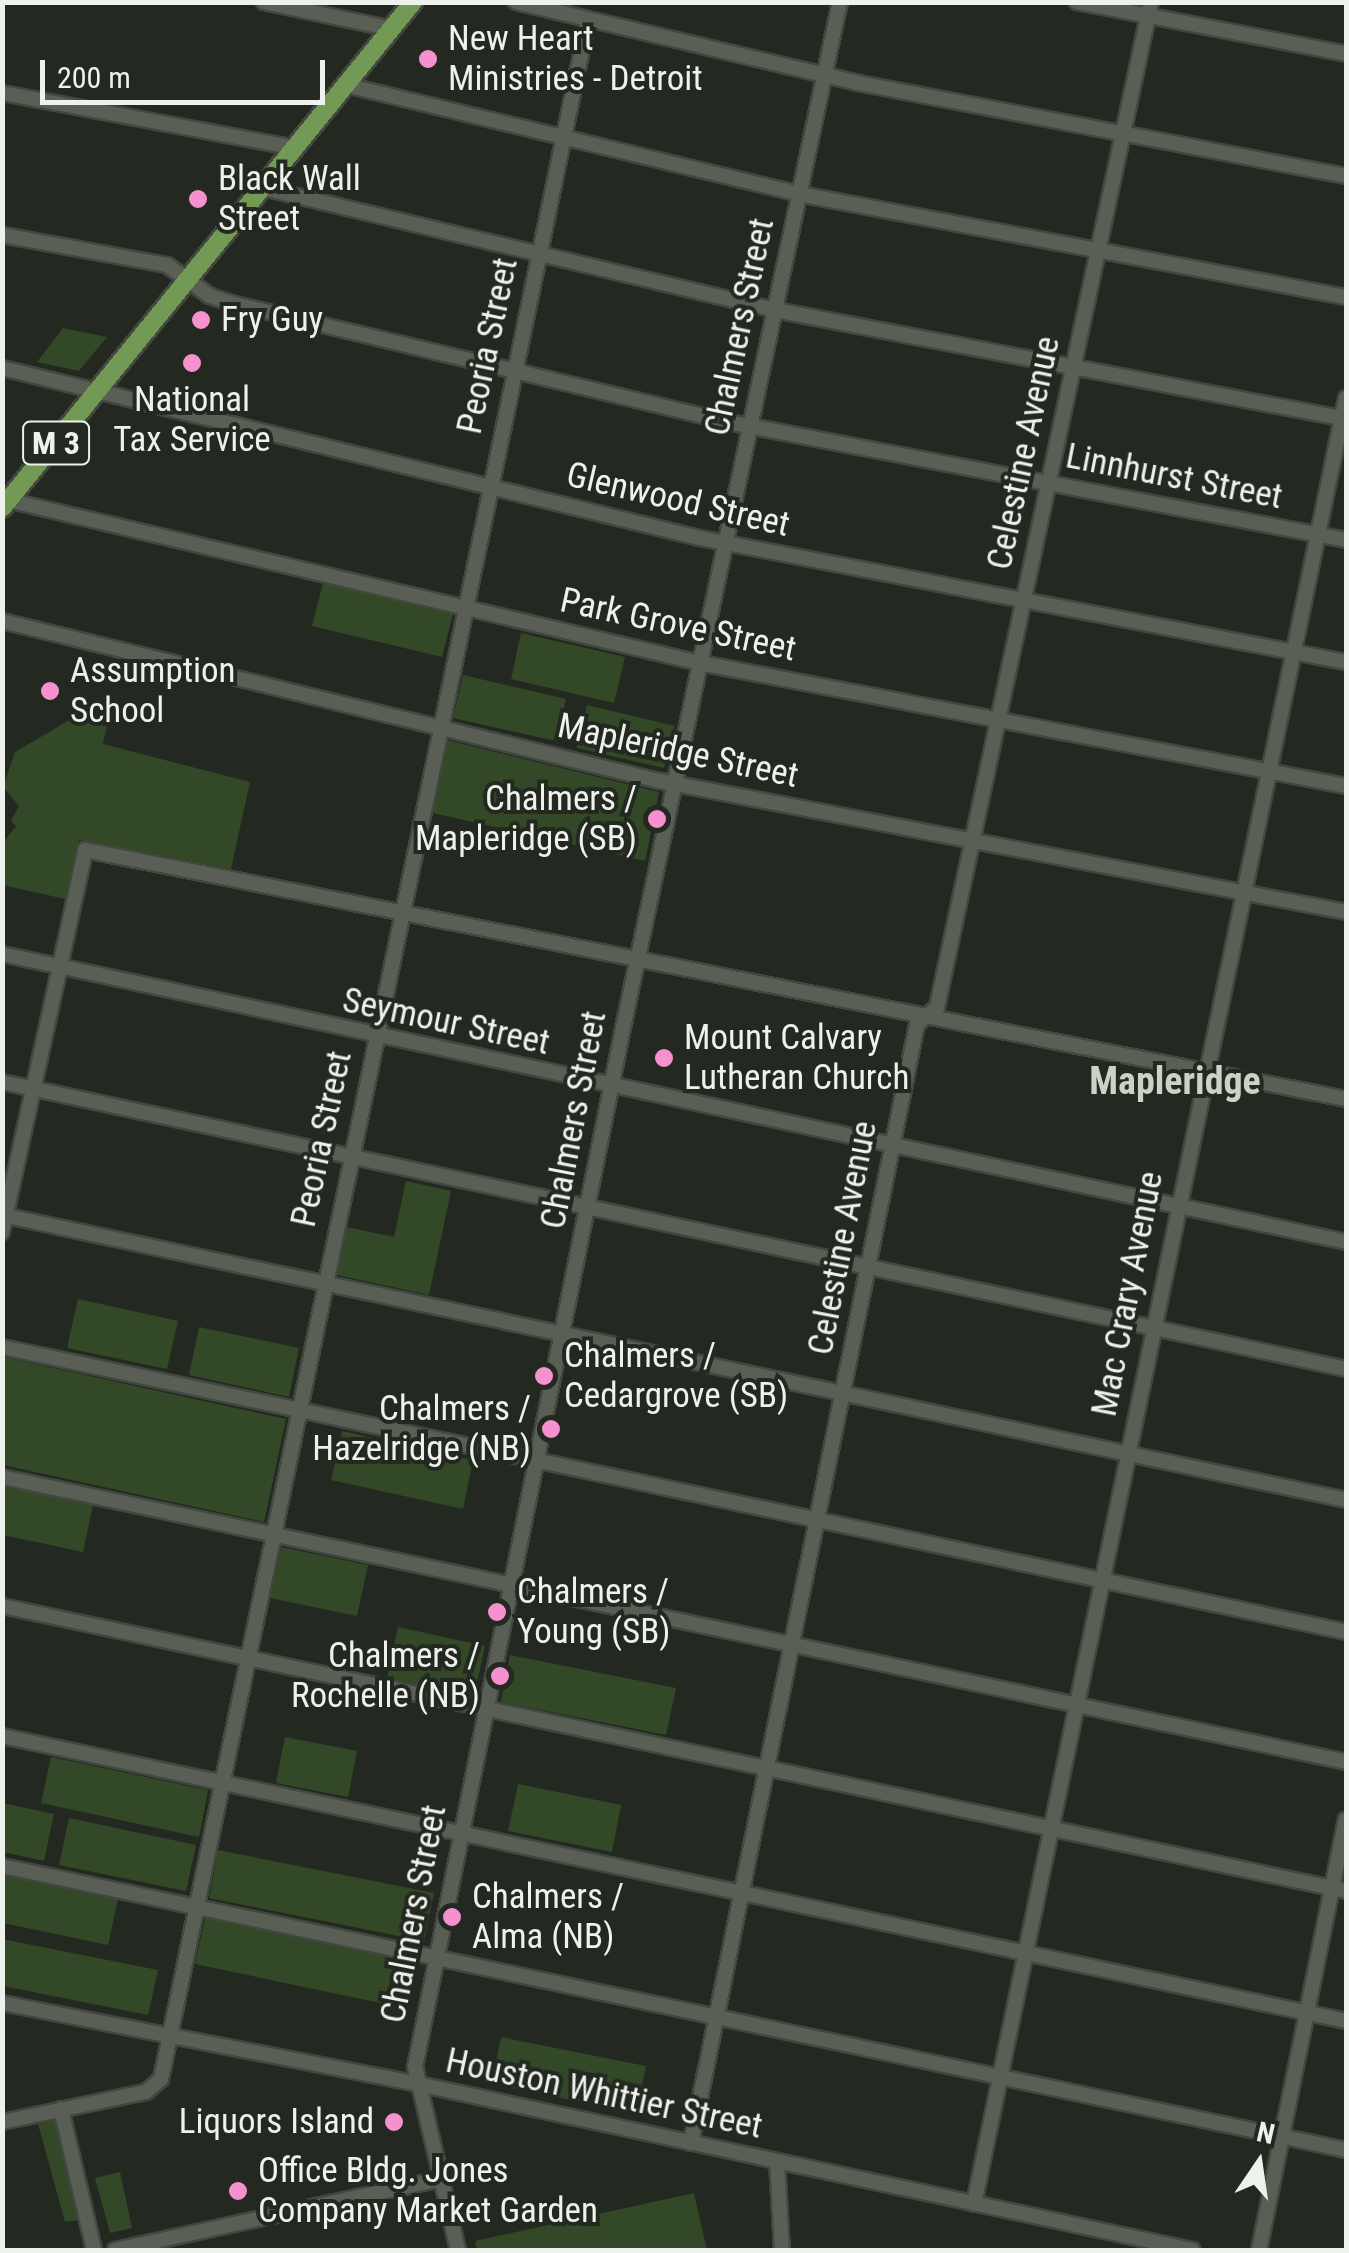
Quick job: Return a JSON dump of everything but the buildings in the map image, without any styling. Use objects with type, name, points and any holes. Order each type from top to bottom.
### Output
[{"type":"main road","name":"M 3","points":[[5,502],[413,2]]},
{"type":"street","points":[[264,2],[392,28]]},
{"type":"street","points":[[516,2],[824,76],[1346,176]]},
{"type":"street","name":"Chalmers Street","points":[[458,2250],[418,2084],[435,1956],[637,958],[840,2]]},
{"type":"street","points":[[1077,2],[1150,9],[1346,54]]},
{"type":"street","name":"Celestine Avenue","points":[[691,2143],[917,1024],[937,1007],[1150,9]]},
{"type":"street","name":"Peoria Street","points":[[61,2109],[158,2085],[588,20]]},
{"type":"street","points":[[346,85],[800,194],[1346,298]]},
{"type":"street","points":[[2,93],[295,148]]},
{"type":"street","points":[[262,188],[774,310],[1344,418]]},
{"type":"street","name":"Linnhurst Street","points":[[2,234],[167,266],[231,302],[750,427],[1346,540]]},
{"type":"street","name":"Glenwood Street","points":[[2,368],[725,544],[1346,662]]},
{"type":"street","name":"Mac Crary Avenue","points":[[974,2204],[1176,1205],[1346,398]]},
{"type":"street","name":"Park Grove Street","points":[[5,502],[700,663],[1346,786]]},
{"type":"street","name":"Mapleridge Street","points":[[2,621],[674,784],[1346,912]]},
{"type":"street","points":[[2,1232],[86,850],[1346,1098]]},
{"type":"street","name":"Seymour Street","points":[[2,954],[611,1089],[1346,1242]]},
{"type":"street","points":[[2,1082],[586,1210],[1346,1369]]},
{"type":"street","points":[[4,1215],[1346,1500]]},
{"type":"street","points":[[2,1347],[1346,1632]]},
{"type":"street","points":[[2,1477],[510,1588],[1346,1762]]},
{"type":"street","points":[[2,1606],[1340,1890]]},
{"type":"street","points":[[2,1736],[1346,2022]]},
{"type":"street","points":[[1259,2250],[1307,2013],[1340,1890],[1346,1820]]},
{"type":"street","points":[[2,1866],[1346,2150]]},
{"type":"street","name":"Houston Whittier Street","points":[[2,2003],[418,2084],[1192,2250]]},
{"type":"street","points":[[2,2122],[61,2109],[94,2250]]},
{"type":"street","points":[[777,2161],[782,2250]]},
{"type":"street","points":[[115,2250],[441,2180]]},
{"type":"green space","points":[[63,328],[107,337],[79,371],[37,362]]},
{"type":"green space","points":[[323,583],[453,614],[442,657],[312,626]]},
{"type":"green space","points":[[521,633],[625,657],[614,703],[511,679]]},
{"type":"green space","points":[[463,675],[566,699],[556,741],[453,718]]},
{"type":"green space","points":[[587,705],[675,726],[664,768],[577,748]]},
{"type":"green space","points":[[90,708],[109,714],[103,744],[250,782],[231,869],[79,840],[65,899],[3,885],[3,843],[16,826],[11,821],[19,806],[3,787],[15,752]]},
{"type":"green space","points":[[447,740],[659,792],[645,861],[433,813]]},
{"type":"green space","points":[[406,1181],[451,1191],[429,1295],[337,1275],[347,1227],[394,1237]]},
{"type":"green space","points":[[78,1299],[178,1321],[167,1369],[67,1348]]},
{"type":"green space","points":[[199,1327],[299,1348],[289,1397],[189,1375]]},
{"type":"green space","points":[[3,1357],[286,1419],[264,1522],[3,1465]]},
{"type":"green space","points":[[342,1431],[473,1460],[463,1509],[331,1480]]},
{"type":"green space","points":[[3,1486],[93,1505],[83,1552],[3,1535]]},
{"type":"green space","points":[[281,1547],[368,1565],[357,1616],[270,1598]]},
{"type":"green space","points":[[398,1627],[485,1646],[474,1696],[387,1678]]},
{"type":"green space","points":[[510,1655],[676,1688],[666,1735],[501,1702]]},
{"type":"green space","points":[[285,1737],[357,1751],[348,1797],[276,1783]]},
{"type":"green space","points":[[51,1757],[208,1790],[199,1837],[41,1803]]},
{"type":"green space","points":[[518,1784],[621,1805],[612,1852],[508,1831]]},
{"type":"green space","points":[[3,1803],[54,1814],[44,1861],[3,1852]]},
{"type":"green space","points":[[69,1818],[196,1845],[186,1891],[59,1865]]},
{"type":"green space","points":[[218,1850],[434,1893],[424,1941],[209,1898]]},
{"type":"green space","points":[[3,1875],[118,1899],[108,1945],[3,1923]]},
{"type":"green space","points":[[205,1918],[395,1958],[385,2004],[195,1964]]},
{"type":"green space","points":[[2,1939],[158,1970],[148,2015],[3,1986]]},
{"type":"green space","points":[[501,2037],[646,2066],[636,2113],[492,2084]]},
{"type":"green space","points":[[56,2120],[79,2220],[65,2222],[38,2124]]},
{"type":"green space","points":[[120,2172],[132,2228],[110,2233],[95,2178]]},
{"type":"green space","points":[[694,2193],[707,2250],[477,2250],[475,2241]]},
{"type":"place","name":"New Heart Ministries - Detroit","points":[[428,59]]},
{"type":"place","name":"Black Wall Street","points":[[198,199]]},
{"type":"place","name":"Fry Guy","points":[[201,320]]},
{"type":"place","name":"National Tax Service","points":[[192,363]]},
{"type":"place","name":"Assumption School","points":[[50,691]]},
{"type":"place","name":"Chalmers / Mapleridge (SB)","points":[[657,819]]},
{"type":"place","name":"Mount Calvary Lutheran Church","points":[[664,1058]]},
{"type":"place","name":"Chalmers / Cedargrove (SB)","points":[[544,1376]]},
{"type":"place","name":"Chalmers / Hazelridge (NB)","points":[[551,1429]]},
{"type":"place","name":"Chalmers / Young (SB)","points":[[497,1612]]},
{"type":"place","name":"Chalmers / Rochelle (NB)","points":[[500,1676]]},
{"type":"place","name":"Chalmers / Alma (NB)","points":[[452,1917]]},
{"type":"place","name":"Liquors Island","points":[[394,2122]]},
{"type":"place","name":"Office Bldg. Jones Company Market Garden","points":[[238,2191]]},
{"type":"district","name":"Mapleridge","points":[[1175,1082]]}]
